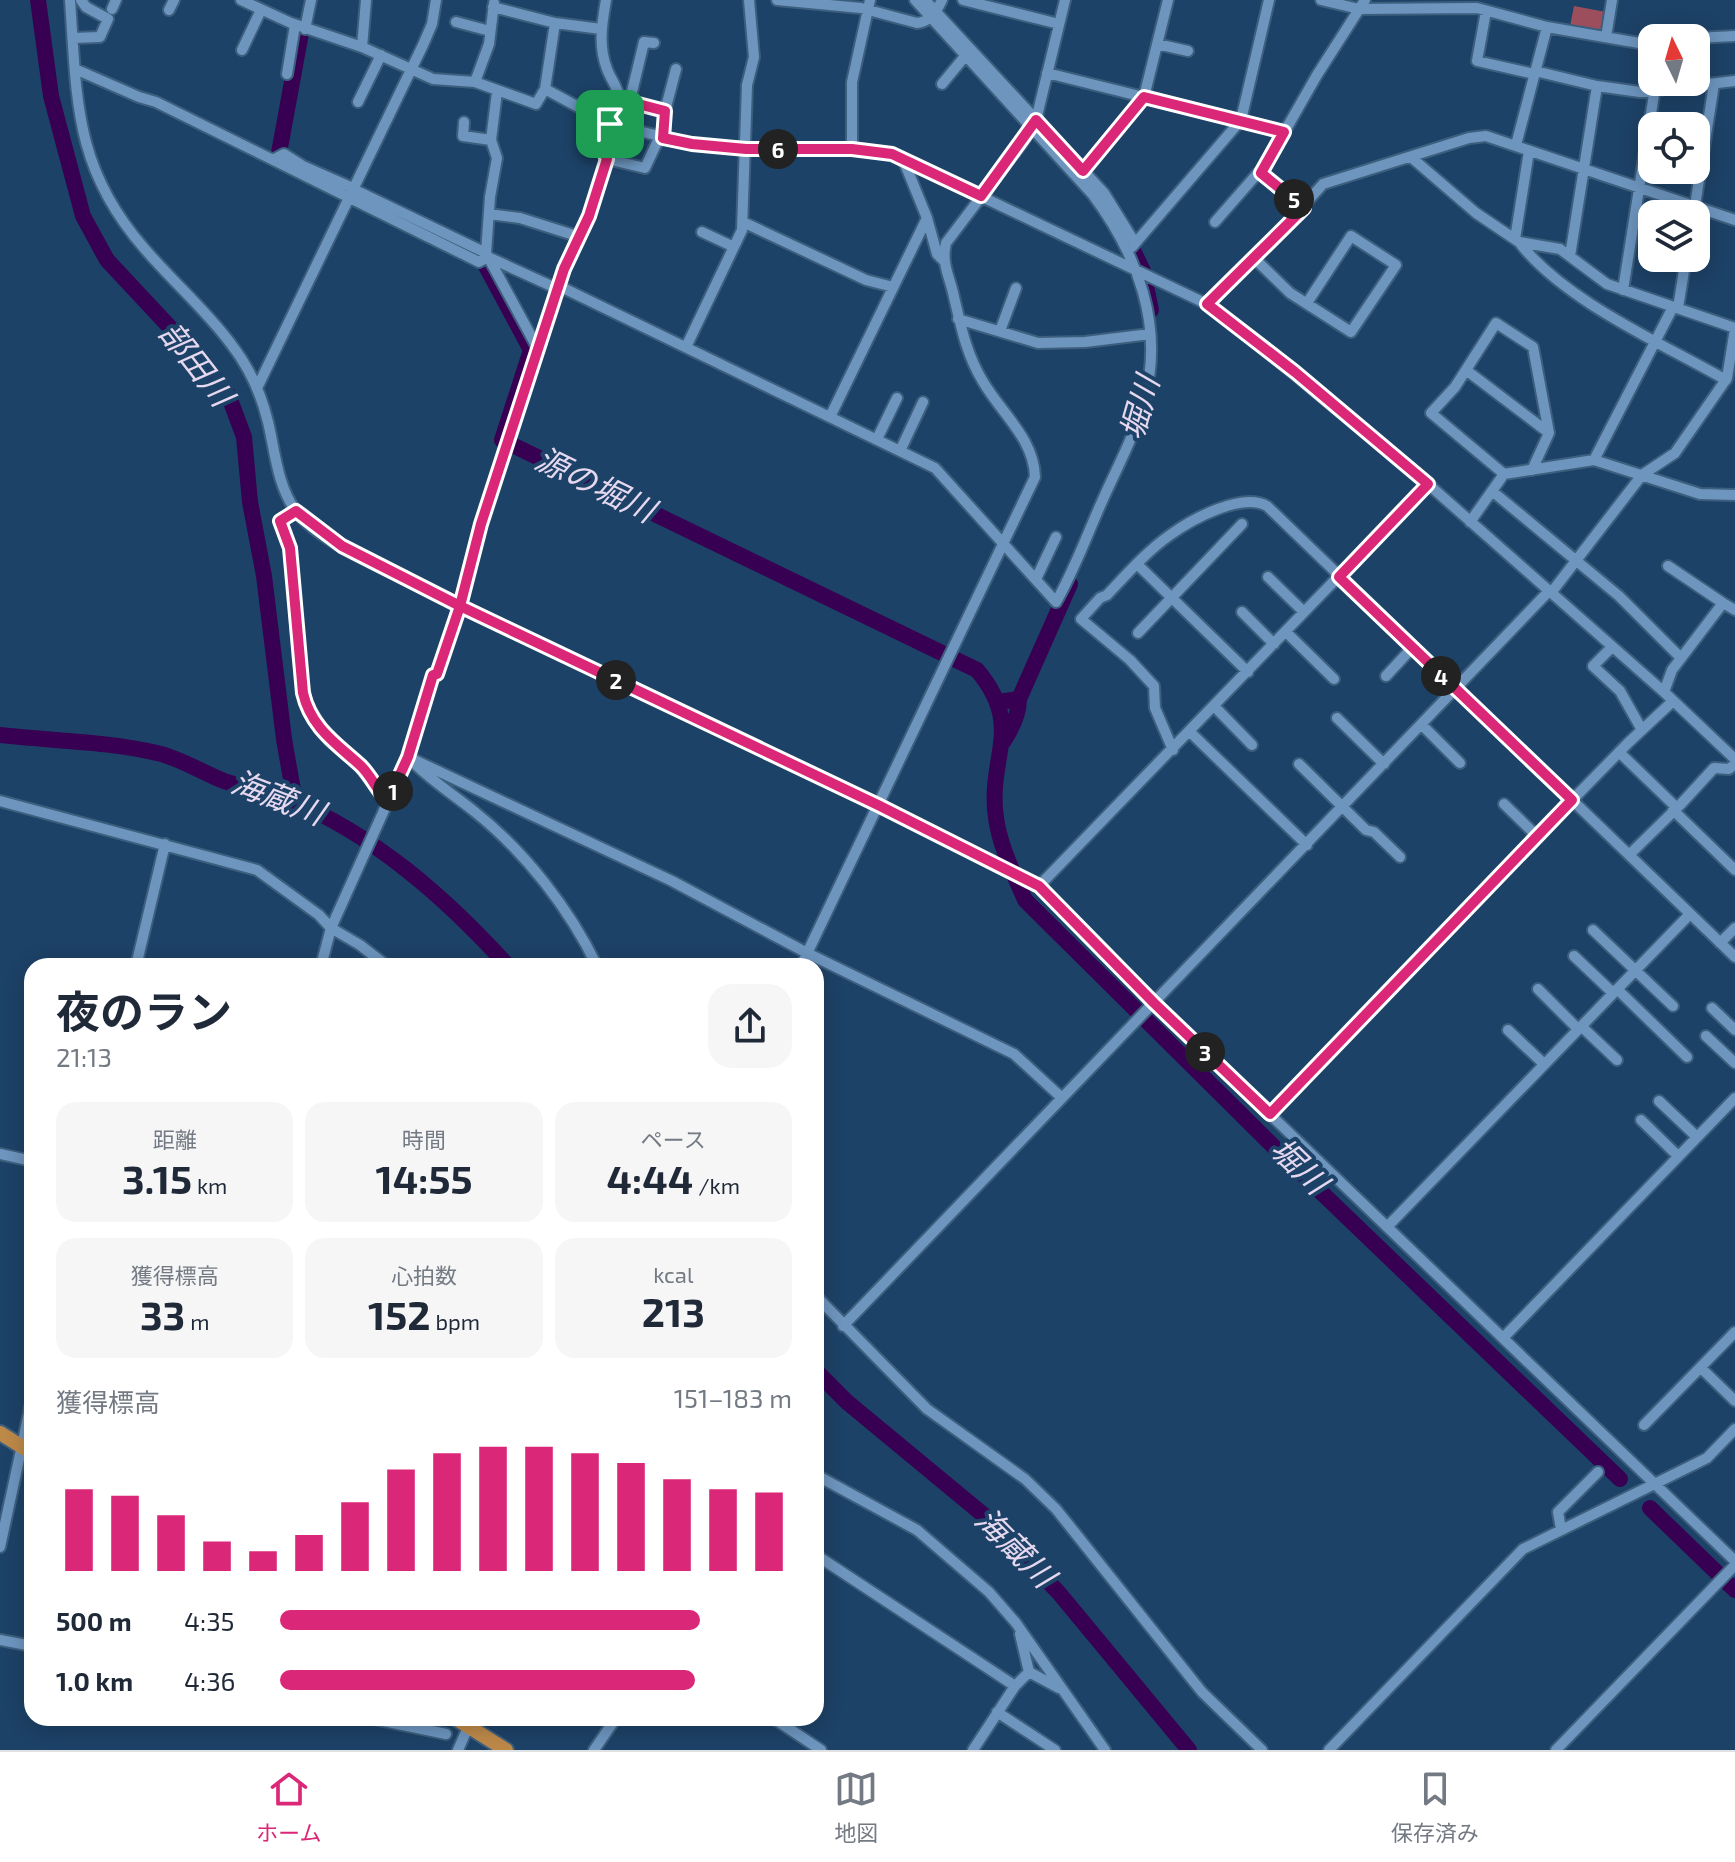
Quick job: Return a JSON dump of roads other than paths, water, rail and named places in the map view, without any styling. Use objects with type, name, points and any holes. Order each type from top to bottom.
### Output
[{"type":"highway","points":[[0,1433],[24,1448]]},
{"type":"highway","points":[[475,1726],[506,1750]]},
{"type":"street","points":[[70,0],[81,127],[97,178],[106,198],[143,248],[229,341],[257,388],[268,419],[281,482],[296,511],[342,546],[460,606],[878,805],[1039,886],[1152,1004],[1656,1483],[1734,1565],[1556,1750]]},
{"type":"street","points":[[73,38],[100,37],[108,19],[86,7],[81,0]]},
{"type":"street","points":[[241,0],[261,6],[300,27],[362,47],[433,79],[475,82],[536,104],[545,89],[555,23]]},
{"type":"street","points":[[287,74],[311,0]]},
{"type":"street","points":[[362,47],[366,0]]},
{"type":"street","points":[[257,388],[432,24],[436,0]]},
{"type":"street","points":[[526,0],[526,15]]},
{"type":"street","points":[[606,0],[601,29],[604,59],[624,100],[665,111]]},
{"type":"street","points":[[686,347],[743,222],[747,85],[754,57],[749,0]]},
{"type":"street","points":[[777,0],[868,5],[917,23],[934,14],[942,0]]},
{"type":"street","points":[[915,0],[934,14],[1033,125],[1093,195],[1132,247]]},
{"type":"street","points":[[75,69],[156,102],[273,160],[686,347],[941,473],[1056,602],[1141,412],[1149,376],[1150,334],[1142,274],[1132,247],[1104,193],[966,55],[925,0]]},
{"type":"street","points":[[963,0],[1059,24]]},
{"type":"street","points":[[805,958],[1035,477],[1030,448],[975,367],[958,319],[943,260],[946,243],[1033,125],[1065,0]]},
{"type":"street","points":[[1083,171],[1144,97],[1168,0]]},
{"type":"street","points":[[1132,247],[1241,120],[1269,0]]},
{"type":"street","points":[[1321,0],[1362,5],[1437,4],[1486,11],[1547,27],[1638,41]]},
{"type":"street","points":[[1606,37],[1612,0]]},
{"type":"street","points":[[475,82],[489,44],[494,3],[555,23],[601,29]]},
{"type":"street","points":[[852,149],[852,82],[868,5]]},
{"type":"street","points":[[1215,222],[1261,173],[1362,5]]},
{"type":"street","points":[[242,50],[261,6]]},
{"type":"street","points":[[1486,11],[1477,61],[1638,92]]},
{"type":"street","points":[[456,22],[490,31]]},
{"type":"street","points":[[1516,145],[1547,27]]},
{"type":"street","points":[[1710,37],[1735,36]]},
{"type":"street","points":[[323,958],[331,928],[408,757],[433,675],[437,674],[460,606],[481,524],[558,288],[589,216],[607,159],[610,124],[624,100],[644,42],[654,43]]},
{"type":"street","points":[[1157,44],[1188,51]]},
{"type":"street","points":[[358,102],[381,55]]},
{"type":"street","points":[[942,84],[966,55]]},
{"type":"street","points":[[607,159],[645,168],[662,137],[676,69]]},
{"type":"street","points":[[1047,73],[1284,132]]},
{"type":"street","points":[[1710,84],[1735,81]]},
{"type":"street","points":[[1696,200],[1714,84]]},
{"type":"street","points":[[1570,256],[1597,86]]},
{"type":"street","points":[[545,89],[610,124],[692,144],[746,149],[852,149],[892,154],[1207,304],[1305,380],[1428,484],[1664,692],[1735,762],[1729,769],[1714,768],[1629,855]]},
{"type":"street","points":[[497,92],[491,140],[497,158],[485,258],[538,349]]},
{"type":"street","points":[[1623,290],[1654,96]]},
{"type":"street","points":[[464,122],[463,136],[491,140]]},
{"type":"street","points":[[1207,304],[1304,208],[1323,184],[1412,158],[1457,141],[1486,136],[1668,200]]},
{"type":"street","points":[[1529,151],[1517,240],[1522,248],[1574,292],[1729,380]]},
{"type":"street","points":[[273,160],[284,154],[351,193]]},
{"type":"street","points":[[843,1326],[1550,592],[1577,562],[1642,475],[1675,453],[1729,380],[1735,328],[1607,284],[1560,249],[1517,240],[1476,213],[1412,158]]},
{"type":"street","points":[[903,159],[927,218],[937,254],[943,260]]},
{"type":"street","points":[[1261,173],[1304,208]]},
{"type":"street","points":[[489,214],[520,218],[580,237]]},
{"type":"street","points":[[1710,214],[1735,220]]},
{"type":"street","points":[[830,417],[927,218]]},
{"type":"street","points":[[743,222],[866,280],[893,287]]},
{"type":"street","points":[[702,232],[734,247]]},
{"type":"street","points":[[1254,258],[1290,293],[1351,332],[1396,265],[1351,236],[1307,303]]},
{"type":"street","points":[[1594,460],[1676,307],[1683,272]]},
{"type":"street","points":[[1000,331],[1016,288]]},
{"type":"street","points":[[958,319],[1046,343],[1150,334]]},
{"type":"street","points":[[1504,474],[1431,413],[1466,370],[1496,323],[1533,347],[1549,433],[1532,470]]},
{"type":"street","points":[[1466,370],[1549,433]]},
{"type":"street","points":[[877,439],[897,398]]},
{"type":"street","points":[[900,451],[923,402]]},
{"type":"street","points":[[1470,522],[1504,474],[1594,460],[1700,494],[1735,495]]},
{"type":"street","points":[[1039,886],[1428,484]]},
{"type":"street","points":[[1492,491],[1619,596],[1681,658]]},
{"type":"street","points":[[1173,750],[1155,708],[1154,686],[1130,660],[1081,619],[1169,536],[1226,506],[1256,501],[1267,506],[1735,957]]},
{"type":"street","points":[[296,511],[280,521],[290,548],[299,662],[306,703],[329,740],[359,765],[387,802]]},
{"type":"street","points":[[1138,633],[1242,524]]},
{"type":"street","points":[[1036,579],[1056,537]]},
{"type":"street","points":[[1138,565],[1248,672]]},
{"type":"street","points":[[1668,566],[1735,610]]},
{"type":"street","points":[[1268,577],[1304,612]]},
{"type":"street","points":[[1664,692],[1672,670],[1723,603]]},
{"type":"street","points":[[1242,612],[1274,644]]},
{"type":"street","points":[[1286,632],[1334,679]]},
{"type":"street","points":[[1612,647],[1593,666],[1620,691],[1642,730]]},
{"type":"street","points":[[1386,676],[1412,648]]},
{"type":"street","points":[[1270,1114],[1572,800],[1673,701]]},
{"type":"street","points":[[1214,706],[1252,745]]},
{"type":"street","points":[[1337,718],[1384,764]]},
{"type":"street","points":[[1422,725],[1460,763]]},
{"type":"street","points":[[1190,732],[1307,845]]},
{"type":"street","points":[[1619,752],[1735,870]]},
{"type":"street","points":[[408,757],[672,881],[817,958]]},
{"type":"street","points":[[408,757],[485,821],[542,880],[593,958]]},
{"type":"street","points":[[1299,764],[1343,808],[1400,857]]},
{"type":"street","points":[[0,801],[257,870],[319,915],[331,928],[377,958]]},
{"type":"street","points":[[1504,804],[1537,836]]},
{"type":"street","points":[[138,958],[165,844]]},
{"type":"street","points":[[1387,1227],[1690,914]]},
{"type":"street","points":[[1720,943],[1735,928]]},
{"type":"street","points":[[1593,930],[1673,1006]]},
{"type":"street","points":[[1574,956],[1688,1057]]},
{"type":"street","points":[[824,961],[1014,1054],[1062,1098]]},
{"type":"street","points":[[1538,989],[1617,1060]]},
{"type":"street","points":[[1712,1008],[1735,1030]]},
{"type":"street","points":[[1508,1030],[1544,1064]]},
{"type":"street","points":[[1706,1036],[1735,1063]]},
{"type":"street","points":[[1504,1337],[1735,1098]]},
{"type":"street","points":[[1659,1101],[1697,1137]]},
{"type":"street","points":[[1641,1120],[1678,1156]]},
{"type":"street","points":[[0,1154],[24,1159]]},
{"type":"street","points":[[824,1305],[927,1409],[1025,1479],[1056,1509],[1193,1682],[1262,1750]]},
{"type":"street","points":[[1644,1425],[1735,1332]]},
{"type":"street","points":[[1701,1368],[1735,1401]]},
{"type":"street","points":[[1329,1750],[1523,1549],[1707,1458],[1735,1429]]},
{"type":"street","points":[[0,1547],[24,1461]]},
{"type":"street","points":[[1561,1529],[1558,1512],[1598,1472]]},
{"type":"street","points":[[824,1479],[917,1530],[989,1592],[1019,1628],[1105,1750]]},
{"type":"street","points":[[824,1560],[1015,1686]]},
{"type":"street","points":[[1019,1628],[1029,1672],[1063,1690]]},
{"type":"street","points":[[0,1640],[24,1644]]},
{"type":"street","points":[[973,1750],[1015,1686],[1029,1672]]},
{"type":"street","points":[[997,1712],[1055,1750]]},
{"type":"street","points":[[408,1726],[446,1734]]},
{"type":"street","points":[[458,1750],[468,1726]]},
{"type":"street","points":[[594,1750],[610,1726]]},
{"type":"street","points":[[785,1726],[821,1750]]},
{"type":"waterway","name":"部田川","points":[[38,0],[51,96],[83,216],[107,260],[206,366],[228,394],[244,437],[250,502],[264,576],[295,802]]},
{"type":"waterway","name":"源の堀川","points":[[291,164],[279,153],[301,33]]},
{"type":"waterway","name":"堀川","points":[[1125,234],[1143,271],[1151,310]]},
{"type":"waterway","name":"堀川","points":[[470,250],[480,255],[531,350],[502,440],[977,670],[999,709],[1002,726],[996,777],[996,818],[1004,850],[1025,900],[1275,1148],[1620,1479]]},
{"type":"waterway","name":"堀川","points":[[999,702],[1019,699],[1070,584]]},
{"type":"waterway","name":"堀川","points":[[1003,742],[1014,722],[1019,699]]},
{"type":"waterway","name":"海蔵川","points":[[0,735],[157,753],[224,781],[288,799],[379,849],[434,892],[500,958]]},
{"type":"waterway","name":"海蔵川","points":[[824,1379],[847,1402],[986,1517],[1059,1593],[1189,1750]]},
{"type":"waterway","name":"堀川","points":[[1650,1508],[1735,1590]]}]
